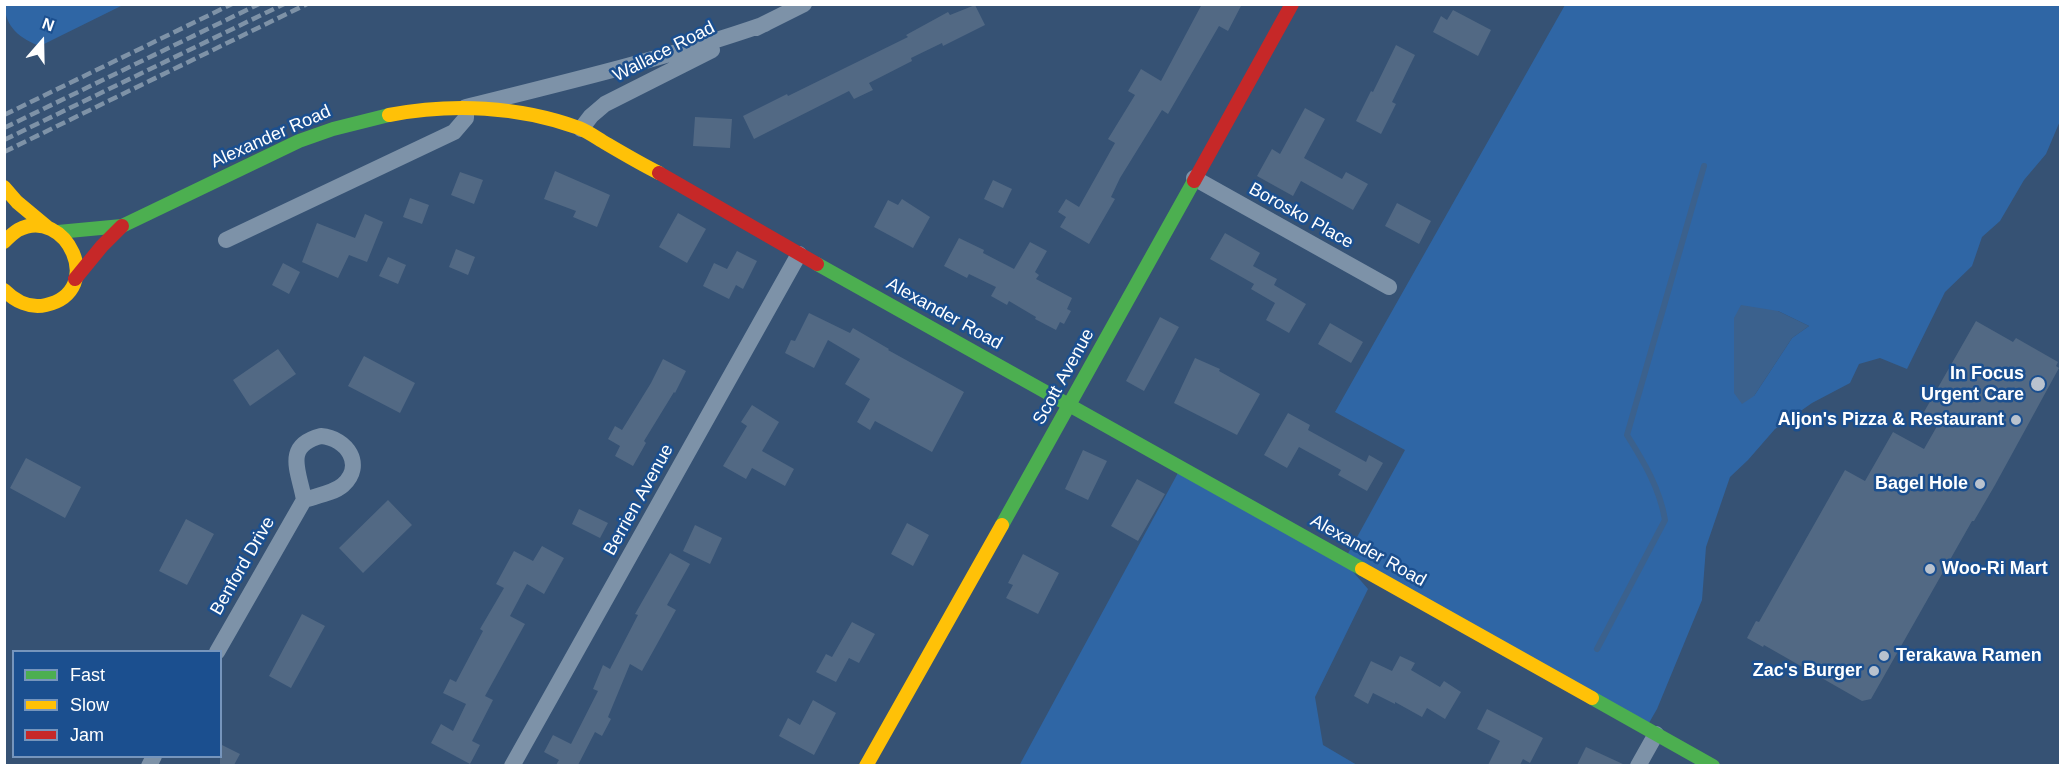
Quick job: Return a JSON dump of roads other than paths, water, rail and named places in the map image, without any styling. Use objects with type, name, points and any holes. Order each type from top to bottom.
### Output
[{"type":"street","name":"Wallace Road","points":[[581,129],[605,104],[804,4]]},
{"type":"street","name":"Scott Avenue","points":[[866,765],[1070,405],[1292,4]]},
{"type":"street","points":[[226,240],[454,132],[466,118],[466,107],[673,53],[765,24]]},
{"type":"street","name":"Alexander Road","points":[[11,303],[45,306],[58,300],[122,225],[327,130],[384,116],[466,107],[529,113],[554,119],[581,129],[1713,765]]},
{"type":"street","name":"Borosko Place","points":[[1194,178],[1389,287]]},
{"type":"street","points":[[4,188],[17,202],[68,241],[75,253],[77,266],[75,279]]},
{"type":"street","name":"Alexander Road","points":[[4,242],[22,228],[39,226],[53,230],[122,225]]},
{"type":"street","name":"Berrien Avenue","points":[[512,765],[800,254]]},
{"type":"street","points":[[4,290],[11,303]]},
{"type":"street","name":"Benford Drive","points":[[218,650],[304,500]]},
{"type":"street","points":[[1638,765],[1656,734]]},
{"type":"waterway","points":[[1597,649],[1665,520],[1655,487],[1627,435],[1704,166]]},
{"type":"railway","points":[[4,115],[232,4]]},
{"type":"railway","points":[[4,128],[259,4]]},
{"type":"railway","points":[[4,140],[284,4]]},
{"type":"railway","points":[[4,152],[307,4]]},
{"type":"place","name":"In Focus Urgent Care","points":[[2038,384]]},
{"type":"place","name":"Aljon's Pizza & Restaurant","points":[[2016,420]]},
{"type":"place","name":"Bagel Hole","points":[[1980,484]]},
{"type":"place","name":"Woo-Ri Mart","points":[[1930,569]]},
{"type":"place","name":"Terakawa Ramen","points":[[1884,656]]},
{"type":"place","name":"Zac's Burger","points":[[1874,671]]}]
